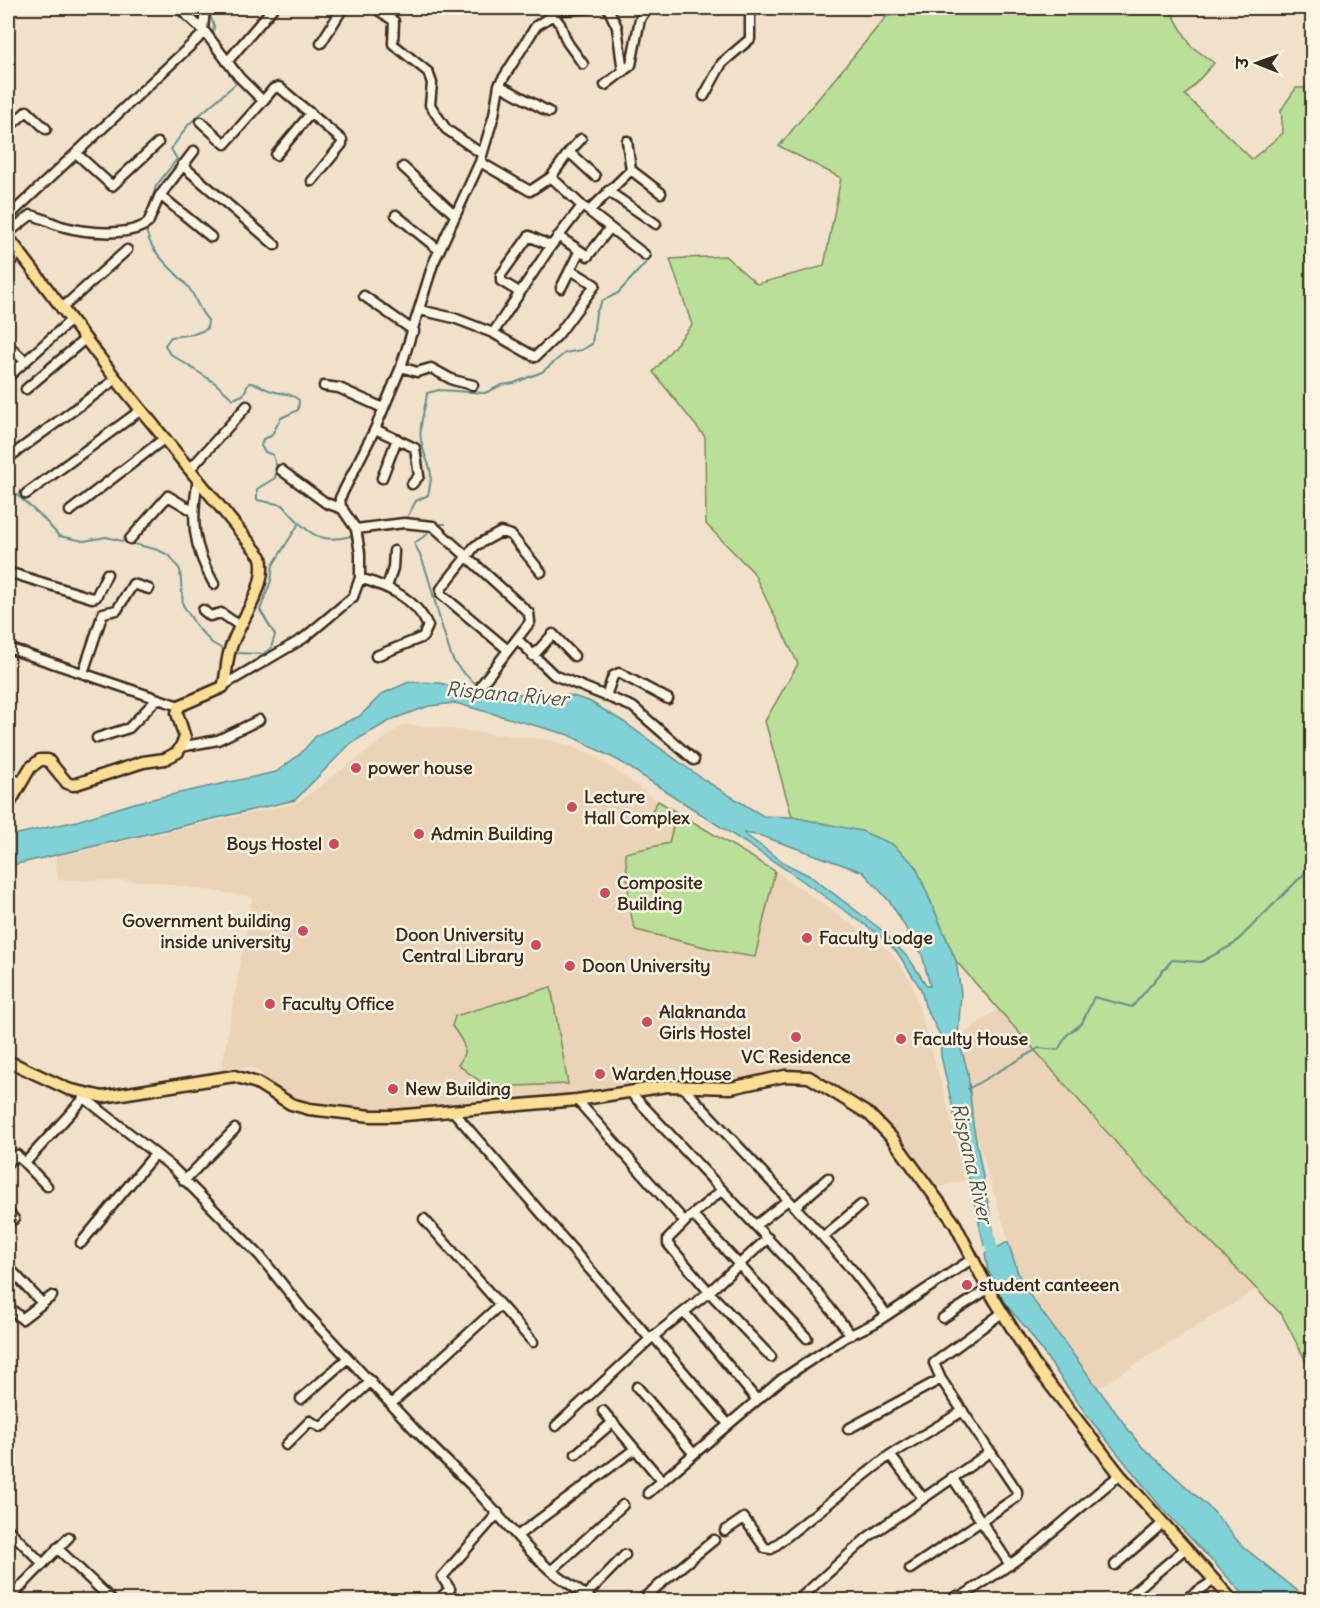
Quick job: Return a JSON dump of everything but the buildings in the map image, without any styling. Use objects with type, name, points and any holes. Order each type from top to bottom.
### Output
[{"type":"main road","points":[[8,235],[70,321],[261,557],[260,583],[230,648],[224,685],[205,696],[179,706],[177,713],[185,738],[178,752],[165,759],[143,762],[73,785],[67,783],[51,763],[43,759],[30,768],[8,806]]},
{"type":"main road","points":[[8,1061],[86,1097],[103,1097],[234,1076],[257,1083],[291,1104],[372,1116],[577,1100],[667,1086],[731,1088],[799,1074],[809,1077],[870,1114],[892,1138],[956,1224],[988,1289],[1034,1364],[1120,1475],[1232,1600]]},
{"type":"street","points":[[179,8],[204,31],[240,78],[263,101]]},
{"type":"street","points":[[228,61],[273,8]]},
{"type":"street","points":[[321,43],[343,8]]},
{"type":"street","points":[[375,8],[394,21],[393,44],[428,72],[432,83],[431,107],[446,129],[481,158],[530,191],[551,177],[581,139]]},
{"type":"street","points":[[224,685],[304,638],[349,603],[360,578],[360,553],[356,529],[340,504],[342,494],[375,429],[401,367],[439,250],[481,158],[494,115],[499,85],[529,35],[552,14],[565,9],[590,8]]},
{"type":"street","points":[[608,8],[617,27],[623,72]]},
{"type":"street","points":[[605,86],[623,72],[633,58],[640,19],[647,8]]},
{"type":"street","points":[[704,96],[728,56],[750,39],[750,8]]},
{"type":"street","points":[[8,218],[204,31],[205,9]]},
{"type":"street","points":[[552,14],[560,24],[567,42],[583,64]]},
{"type":"street","points":[[499,85],[549,112]]},
{"type":"street","points":[[201,123],[225,144],[273,88],[278,87],[342,141],[312,181]]},
{"type":"street","points":[[8,128],[27,111],[46,129]]},
{"type":"street","points":[[276,155],[311,113]]},
{"type":"street","points":[[627,141],[631,170],[662,193]]},
{"type":"street","points":[[76,153],[112,186],[158,143]]},
{"type":"street","points":[[8,235],[30,215],[63,227],[118,233],[144,226],[160,195],[194,150]]},
{"type":"street","points":[[569,152],[595,176]]},
{"type":"street","points":[[182,165],[275,245]]},
{"type":"street","points":[[403,166],[454,214]]},
{"type":"street","points":[[493,333],[558,236],[586,208],[609,191],[631,170]]},
{"type":"street","points":[[551,177],[645,255]]},
{"type":"street","points":[[609,191],[656,224]]},
{"type":"street","points":[[160,195],[211,237]]},
{"type":"street","points":[[396,215],[439,250]]},
{"type":"street","points":[[558,236],[579,252],[589,256],[610,228]]},
{"type":"street","points":[[519,292],[501,281],[501,274],[530,236],[551,246]]},
{"type":"street","points":[[61,309],[128,250]]},
{"type":"street","points":[[8,264],[20,252]]},
{"type":"street","points":[[561,288],[579,252]]},
{"type":"street","points":[[420,310],[454,318],[493,333],[531,357],[537,356],[558,335],[595,285],[571,270]]},
{"type":"street","points":[[364,296],[414,331]]},
{"type":"street","points":[[8,377],[70,321]]},
{"type":"street","points":[[26,389],[85,339]]},
{"type":"street","points":[[8,345],[25,361]]},
{"type":"street","points":[[401,367],[417,372],[431,368],[453,380],[473,385]]},
{"type":"street","points":[[8,458],[116,379]]},
{"type":"street","points":[[324,386],[339,388],[383,408]]},
{"type":"street","points":[[214,584],[199,555],[193,511],[194,473],[247,406]]},
{"type":"street","points":[[26,494],[141,410]]},
{"type":"street","points":[[375,429],[415,449],[419,476],[412,484]]},
{"type":"street","points":[[70,511],[165,438]]},
{"type":"street","points":[[382,478],[397,439]]},
{"type":"street","points":[[281,470],[326,503],[343,509]]},
{"type":"street","points":[[130,539],[168,496],[193,511]]},
{"type":"street","points":[[356,529],[404,523],[433,526],[531,615],[530,622],[482,684]]},
{"type":"street","points":[[508,651],[441,594],[442,586],[466,556],[485,539],[497,533],[508,532],[541,572]]},
{"type":"street","points":[[387,587],[393,568],[394,551]]},
{"type":"street","points":[[8,572],[92,598],[96,597],[107,574]]},
{"type":"street","points":[[360,578],[387,587],[406,598],[422,614],[428,630],[423,637],[376,656]]},
{"type":"street","points":[[83,674],[103,613],[118,609],[133,584],[149,589]]},
{"type":"street","points":[[203,610],[210,616],[220,613],[240,626]]},
{"type":"street","points":[[532,656],[553,634],[574,656]]},
{"type":"street","points":[[517,639],[554,675],[633,707],[694,760]]},
{"type":"street","points":[[8,648],[179,706]]},
{"type":"street","points":[[606,696],[614,676],[619,673],[668,699]]},
{"type":"street","points":[[97,738],[124,731],[157,699]]},
{"type":"street","points":[[180,747],[218,740],[259,720]]},
{"type":"street","points":[[8,776],[20,783]]},
{"type":"street","points":[[682,1086],[823,1237],[887,1315]]},
{"type":"street","points":[[631,1092],[814,1288],[851,1335]]},
{"type":"street","points":[[25,1163],[86,1097],[155,1154],[260,1256],[304,1311],[551,1571],[589,1598],[625,1556]]},
{"type":"street","points":[[577,1100],[685,1222]]},
{"type":"street","points":[[452,1110],[728,1424]]},
{"type":"street","points":[[184,1181],[235,1129]]},
{"type":"street","points":[[8,1162],[16,1154],[47,1186]]},
{"type":"street","points":[[81,1243],[155,1154]]},
{"type":"street","points":[[795,1208],[828,1178]]},
{"type":"street","points":[[722,1190],[671,1234],[668,1243],[709,1292],[771,1357]]},
{"type":"street","points":[[756,1225],[788,1200]]},
{"type":"street","points":[[823,1237],[861,1205]]},
{"type":"street","points":[[693,1215],[807,1338]]},
{"type":"street","points":[[424,1219],[533,1342]]},
{"type":"street","points":[[556,1426],[652,1337],[709,1292],[768,1238]]},
{"type":"street","points":[[648,1493],[756,1400],[797,1369],[851,1335],[862,1331],[972,1258]]},
{"type":"street","points":[[14,1273],[42,1303]]},
{"type":"street","points":[[943,1318],[988,1289]]},
{"type":"street","points":[[8,1306],[21,1319],[52,1296]]},
{"type":"street","points":[[391,1404],[500,1305]]},
{"type":"street","points":[[684,1312],[756,1400]]},
{"type":"street","points":[[910,1569],[1017,1495],[935,1369],[936,1361],[1002,1313]]},
{"type":"street","points":[[301,1399],[348,1358]]},
{"type":"street","points":[[848,1429],[941,1379]]},
{"type":"street","points":[[286,1445],[310,1421],[320,1426],[324,1425],[371,1382]]},
{"type":"street","points":[[637,1387],[693,1453]]},
{"type":"street","points":[[603,1411],[662,1481]]},
{"type":"street","points":[[725,1531],[744,1518],[769,1550],[890,1455],[963,1411]]},
{"type":"street","points":[[576,1454],[613,1422]]},
{"type":"street","points":[[517,1536],[635,1449]]},
{"type":"street","points":[[798,1600],[842,1558],[990,1451]]},
{"type":"street","points":[[890,1455],[923,1498]]},
{"type":"street","points":[[949,1600],[957,1596],[962,1599],[1010,1565],[1049,1535],[1086,1500],[1120,1475]]},
{"type":"street","points":[[952,1477],[1010,1565]]},
{"type":"street","points":[[551,1571],[623,1505]]},
{"type":"street","points":[[438,1600],[450,1589],[442,1577],[498,1514]]},
{"type":"street","points":[[1115,1565],[1163,1523]]},
{"type":"street","points":[[8,1529],[42,1563]]},
{"type":"street","points":[[8,1600],[69,1537]]},
{"type":"street","points":[[641,1600],[714,1540]]},
{"type":"street","points":[[57,1548],[111,1598]]},
{"type":"street","points":[[1124,1600],[1186,1548]]},
{"type":"street","points":[[1184,1600],[1215,1580]]},
{"type":"shaded area","name":"Doon University","points":[[404,724],[550,740],[590,753],[677,814],[775,871],[890,951],[911,981],[945,1096],[965,1180],[937,1188],[876,1111],[808,1072],[725,1084],[678,1075],[566,1095],[492,1096],[431,1108],[377,1112],[309,1105],[281,1093],[256,1069],[248,1067],[221,1071],[252,897],[148,881],[58,880],[56,857],[297,803]]},
{"type":"shaded area","points":[[998,1009],[1142,1172],[1256,1289],[1098,1388],[1022,1285],[973,1124],[968,1073],[958,1037]]},
{"type":"green space","points":[[917,8],[1169,8],[1191,46],[1214,63],[1185,95],[1252,159],[1283,133],[1281,110],[1296,88],[1312,88],[1312,1373],[1282,1315],[1142,1172],[956,961],[915,865],[864,833],[792,817],[765,721],[798,664],[753,572],[706,524],[705,437],[653,372],[692,325],[670,259],[725,256],[757,284],[824,266],[841,178],[779,146],[886,17]]},
{"type":"green space","points":[[658,801],[775,871],[755,957],[729,953],[636,930],[630,905],[625,853],[669,843],[673,827],[651,812]]},
{"type":"green space","points":[[551,987],[568,1084],[488,1087],[458,1065],[464,1054],[464,1045],[452,1026],[455,1016]]},
{"type":"water","points":[[409,682],[439,683],[483,693],[569,695],[589,701],[624,722],[704,780],[763,816],[792,817],[861,831],[892,844],[915,865],[956,961],[961,993],[958,1037],[968,1073],[973,1124],[995,1240],[984,1245],[941,1056],[940,1035],[925,1006],[921,989],[897,952],[878,934],[790,872],[621,762],[569,735],[455,703],[429,706],[393,719],[351,743],[295,800],[8,866],[8,836],[77,821],[134,803],[276,772],[300,754],[317,735],[360,716],[382,694]],"holes":[[[743,833],[762,836],[863,872],[890,902],[922,954],[930,986],[927,986],[910,960],[883,931],[810,876],[786,864]]]},
{"type":"water","points":[[1008,1242],[1022,1285],[1139,1444],[1213,1511],[1241,1545],[1309,1600],[1249,1600],[1160,1506],[1089,1418],[1026,1328],[1003,1301],[988,1270],[985,1254]]},
{"type":"waterway","points":[[208,10],[214,26],[213,36]]},
{"type":"waterway","points":[[145,221],[156,186],[177,159],[171,149],[189,124],[240,80]]},
{"type":"waterway","points":[[146,227],[151,245],[189,288],[208,320],[207,329],[194,334],[171,337],[165,345],[169,353],[215,383],[233,399],[243,395],[249,383],[288,394],[299,400],[298,410],[281,418],[271,436],[263,439],[261,446],[265,452],[273,455],[277,468],[275,478],[257,489],[257,500],[283,505],[304,528],[319,537],[328,539],[351,536]]},
{"type":"waterway","points":[[405,521],[416,501],[428,495],[430,485],[430,470],[420,434],[427,393],[439,390],[485,393],[542,372],[565,353],[581,350],[592,344],[596,313],[602,301],[618,293],[651,257]]},
{"type":"waterway","points":[[8,487],[43,518],[59,536],[84,541],[106,537],[158,550],[170,556],[180,570],[183,605],[197,627],[212,643],[226,651]]},
{"type":"waterway","points":[[434,524],[445,524]]},
{"type":"waterway","points":[[236,653],[263,654],[271,648],[275,635],[260,610],[271,581],[273,565],[298,525]]},
{"type":"waterway","points":[[428,534],[414,543],[428,577],[450,654],[463,672],[490,694]]},
{"type":"waterway","points":[[968,1089],[1039,1048],[1058,1050],[1067,1035],[1082,1023],[1094,997],[1132,1007],[1172,960],[1201,962],[1234,944],[1309,869],[1312,858]]},
{"type":"waterway","name":"Rispana River","points":[[986,1226],[996,1264]]},
{"type":"place","name":"power house","points":[[356,768]]},
{"type":"place","name":"Lecture Hall Complex","points":[[572,807]]},
{"type":"place","name":"Admin Building","points":[[419,834]]},
{"type":"place","name":"Boys Hostel","points":[[334,844]]},
{"type":"place","name":"Composite Building","points":[[605,893]]},
{"type":"place","name":"Government building inside university","points":[[303,931]]},
{"type":"place","name":"Faculty Lodge","points":[[807,938]]},
{"type":"place","name":"Doon University Central Library","points":[[536,945]]},
{"type":"place","name":"Doon University","points":[[570,966]]},
{"type":"place","name":"Faculty Office","points":[[270,1004]]},
{"type":"place","name":"Alaknanda Girls Hostel","points":[[647,1022]]},
{"type":"place","name":"VC Residence","points":[[796,1037]]},
{"type":"place","name":"Faculty House","points":[[901,1039]]},
{"type":"place","name":"Warden House","points":[[600,1074]]},
{"type":"place","name":"New Building","points":[[393,1089]]},
{"type":"place","name":"student canteeen","points":[[967,1285]]}]
